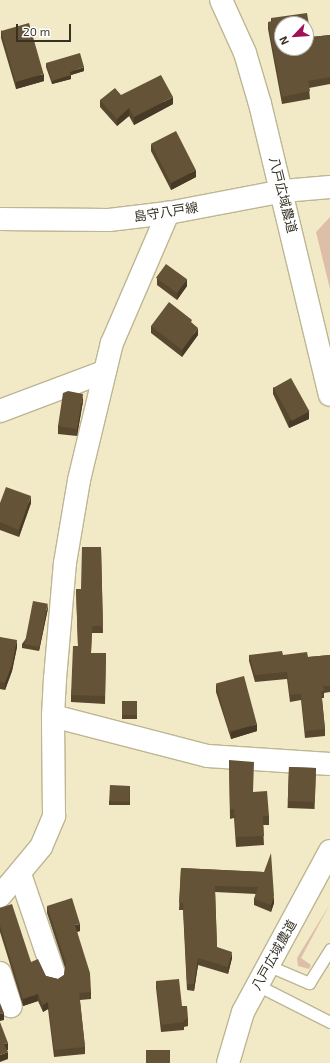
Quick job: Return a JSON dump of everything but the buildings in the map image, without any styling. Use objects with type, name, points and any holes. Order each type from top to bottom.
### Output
[{"type":"street","name":"八戸広域農道","points":[[223,5],[245,53],[283,191],[330,395]]},
{"type":"street","name":"島守八戸線","points":[[0,219],[109,220],[168,213],[283,191],[330,187]]},
{"type":"street","points":[[0,896],[20,874],[41,847],[54,816],[52,716],[66,562],[79,480],[112,343],[168,213]]},
{"type":"street","points":[[0,411],[104,372]]},
{"type":"street","points":[[52,716],[208,756],[330,764]]},
{"type":"street","name":"八戸広域農道","points":[[228,1063],[243,1012],[267,965],[330,851]]},
{"type":"street","points":[[20,874],[54,974]]},
{"type":"street","points":[[0,973],[10,1006]]},
{"type":"lane","points":[[267,965],[309,983],[330,949]]},
{"type":"lane","points":[[257,985],[330,1022]]},
{"type":"shaded area","points":[[330,217],[330,289],[316,232]]},
{"type":"shaded area","points":[[330,904],[301,958],[311,965],[309,969],[298,966],[297,958]]}]
